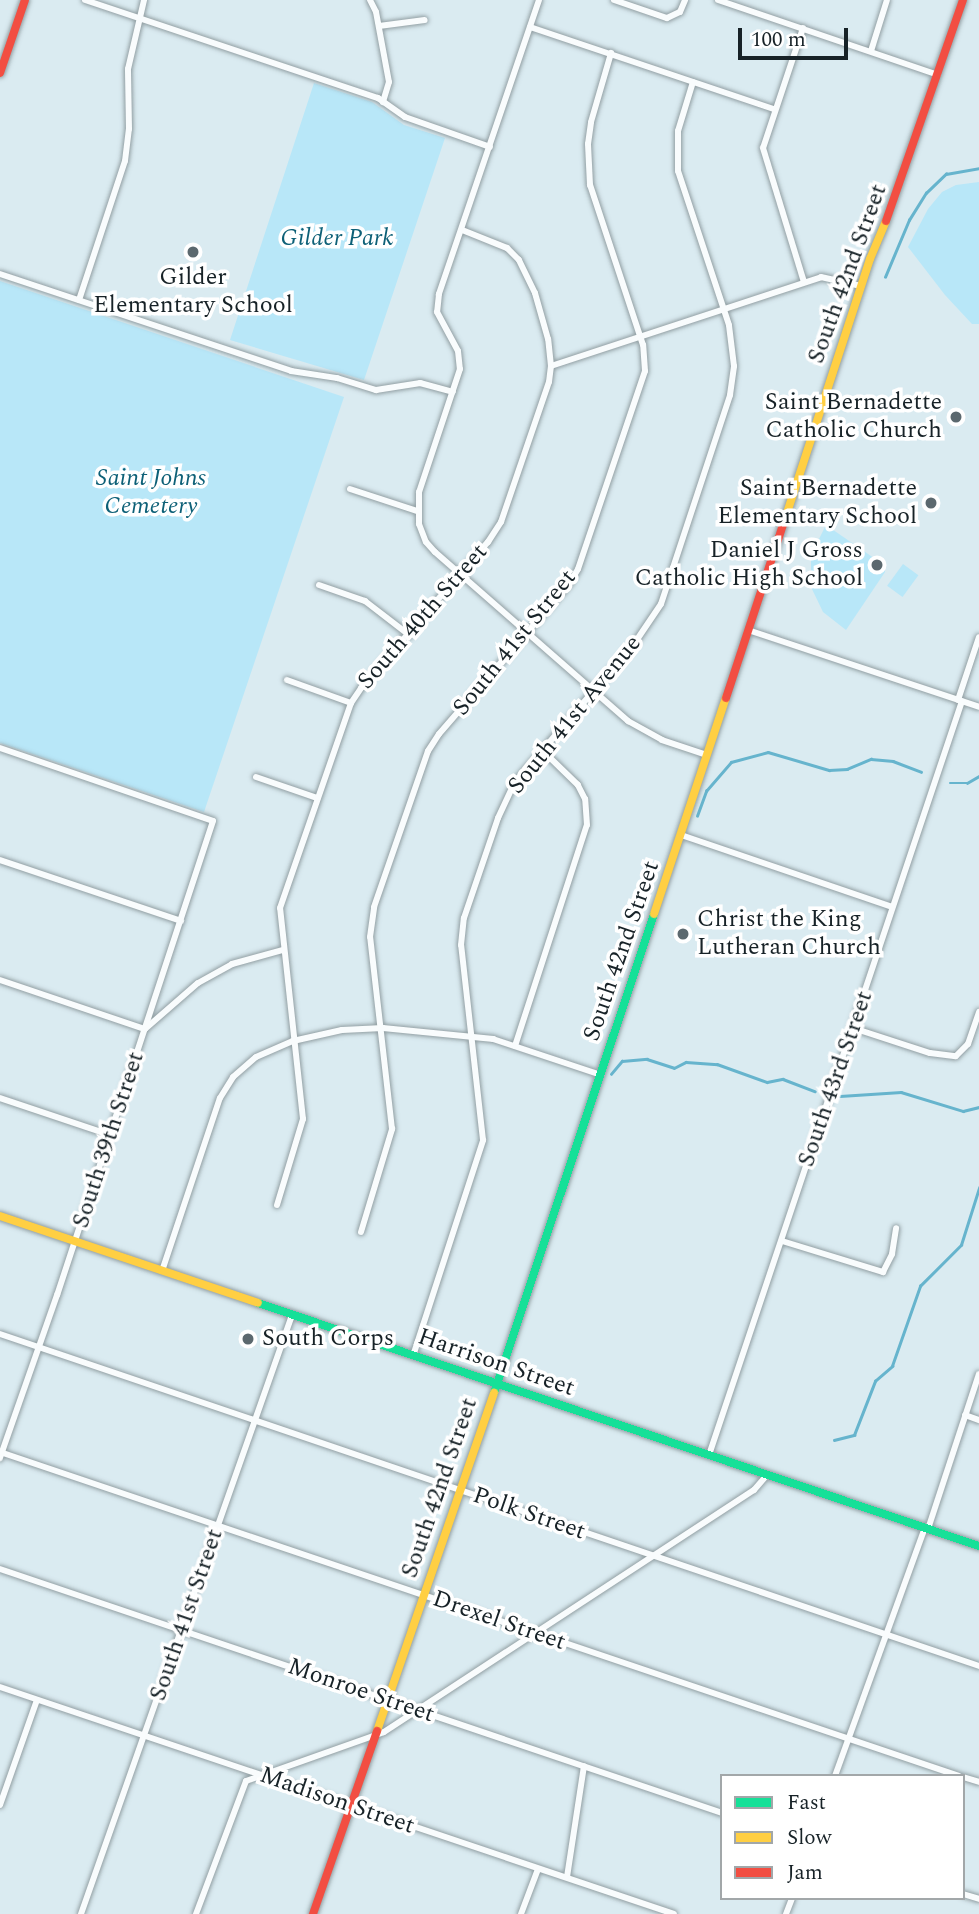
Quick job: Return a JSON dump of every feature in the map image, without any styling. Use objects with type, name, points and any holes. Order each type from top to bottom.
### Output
[{"type":"street","points":[[0,73],[25,0]]},
{"type":"street","points":[[85,0],[383,102],[405,117],[490,147]]},
{"type":"street","points":[[79,300],[125,161],[129,129],[128,69],[144,0]]},
{"type":"street","points":[[370,0],[379,26],[389,82],[383,102]]},
{"type":"street","points":[[539,0],[437,304],[437,312],[459,360],[453,392],[419,492],[417,511],[426,542],[594,690],[647,733],[707,755]]},
{"type":"street","points":[[614,0],[663,17],[672,17],[680,12],[685,0]]},
{"type":"street","points":[[718,0],[938,75]]},
{"type":"street","points":[[871,51],[887,0]]},
{"type":"street","name":"South 42nd Street","points":[[313,1914],[497,1384],[861,286],[900,190],[963,0]]},
{"type":"street","points":[[379,26],[425,20]]},
{"type":"street","points":[[530,26],[774,109]]},
{"type":"street","points":[[803,28],[764,141],[764,159],[804,282]]},
{"type":"street","name":"South 41st Street","points":[[360,1232],[392,1129],[370,925],[373,907],[428,751],[439,734],[569,584],[578,569],[642,380],[645,358],[640,336],[590,185],[588,144],[591,122],[611,53]]},
{"type":"street","name":"South 41st Avenue","points":[[413,1356],[482,1140],[461,945],[464,918],[506,799],[515,782],[651,623],[661,604],[730,395],[734,353],[723,309],[678,171],[678,131],[693,82]]},
{"type":"street","name":"South 40th Street","points":[[277,1205],[303,1119],[283,950],[281,908],[317,798],[351,703],[361,688],[461,575],[501,522],[549,382],[551,366],[548,339],[535,293],[519,260],[507,248],[462,230]]},
{"type":"street","points":[[0,274],[291,370],[337,378],[376,390],[420,383],[453,392]]},
{"type":"street","points":[[551,366],[804,282],[832,278],[861,286]]},
{"type":"street","points":[[350,489],[417,511]]},
{"type":"street","points":[[319,585],[365,601],[409,635]]},
{"type":"street","points":[[748,629],[979,707]]},
{"type":"street","name":"South 43rd Street","points":[[709,1455],[853,1028],[979,637]]},
{"type":"street","points":[[287,680],[351,703]]},
{"type":"street","name":"South 39th Street","points":[[0,748],[214,821],[75,1242],[1,1454]]},
{"type":"street","points":[[515,1046],[587,825],[585,799],[578,785],[542,750]]},
{"type":"street","points":[[256,777],[317,798]]},
{"type":"street","points":[[681,835],[892,908]]},
{"type":"street","points":[[0,860],[181,921]]},
{"type":"street","points":[[0,980],[145,1030],[198,983],[232,964],[283,950]]},
{"type":"street","points":[[853,1028],[930,1053],[956,1056],[968,1044],[979,1012]]},
{"type":"street","points":[[162,1271],[225,1087],[256,1057],[293,1041],[342,1030],[383,1028],[472,1035],[515,1046],[601,1075]]},
{"type":"street","points":[[0,1098],[110,1135]]},
{"type":"street","name":"Harrison Street","points":[[0,1216],[979,1546]]},
{"type":"street","points":[[782,1241],[883,1272],[892,1254],[895,1228]]},
{"type":"street","name":"South 41st Street","points":[[81,1914],[292,1315]]},
{"type":"street","name":"Polk Street","points":[[0,1334],[979,1666]]},
{"type":"street","points":[[836,1774],[926,1529],[979,1374]]},
{"type":"street","points":[[965,1415],[979,1420]]},
{"type":"street","name":"Drexel Street","points":[[1,1454],[955,1774]]},
{"type":"street","points":[[196,1914],[240,1789],[246,1781],[374,1736],[754,1490],[767,1475]]},
{"type":"street","name":"Monroe Street","points":[[0,1569],[720,1811]]},
{"type":"street","name":"Madison Street","points":[[0,1687],[674,1914]]},
{"type":"street","points":[[0,1805],[37,1700]]},
{"type":"street","points":[[567,1877],[584,1766]]},
{"type":"street","points":[[978,1782],[979,1792]]},
{"type":"street","points":[[521,1914],[538,1869]]},
{"type":"green space","name":"Gilder Park","points":[[314,83],[372,102],[404,125],[445,138],[364,380],[230,340]]},
{"type":"green space","points":[[979,182],[979,324],[972,324],[945,295],[908,247],[928,209],[942,192],[956,185]]},
{"type":"green space","name":"Saint Johns Cemetery","points":[[0,281],[344,397],[204,812],[0,743]]},
{"type":"green space","points":[[826,525],[884,565],[885,572],[846,630],[823,612],[811,587],[811,555]]},
{"type":"green space","points":[[903,564],[918,575],[903,597],[887,586]]},
{"type":"waterway","points":[[885,277],[909,220],[926,193],[946,174],[979,168]]},
{"type":"waterway","points":[[697,816],[706,791],[731,762],[768,752],[829,770],[847,769],[871,759],[893,761],[921,772]]},
{"type":"waterway","points":[[950,783],[967,783],[979,776]]},
{"type":"waterway","points":[[611,1074],[622,1061],[647,1059],[674,1068],[686,1062],[717,1064],[767,1082],[783,1079],[815,1091]]},
{"type":"waterway","points":[[840,1096],[901,1092],[963,1111],[979,1107]]},
{"type":"waterway","points":[[834,1440],[854,1435],[875,1381],[892,1366],[920,1286],[961,1245],[979,1188]]},
{"type":"traffic: fast","points":[[494,1393],[654,914]]},
{"type":"traffic: fast","points":[[258,1303],[979,1546]]},
{"type":"traffic: slow","points":[[784,522],[870,259],[886,221]]},
{"type":"traffic: slow","points":[[654,914],[726,698]]},
{"type":"traffic: slow","points":[[0,1216],[258,1303]]},
{"type":"traffic: slow","points":[[377,1731],[494,1393]]},
{"type":"traffic: jam","points":[[0,73],[25,0]]},
{"type":"traffic: jam","points":[[886,221],[963,0]]},
{"type":"traffic: jam","points":[[726,698],[784,522]]},
{"type":"traffic: jam","points":[[313,1914],[377,1731]]},
{"type":"place","name":"Gilder Elementary School","points":[[193,252]]},
{"type":"place","name":"Saint Bernadette Catholic Church","points":[[956,417]]},
{"type":"place","name":"Saint Bernadette Elementary School","points":[[931,503]]},
{"type":"place","name":"Daniel J Gross Catholic High School","points":[[877,565]]},
{"type":"place","name":"Christ the King Lutheran Church","points":[[683,934]]},
{"type":"place","name":"South Corps","points":[[248,1339]]}]
